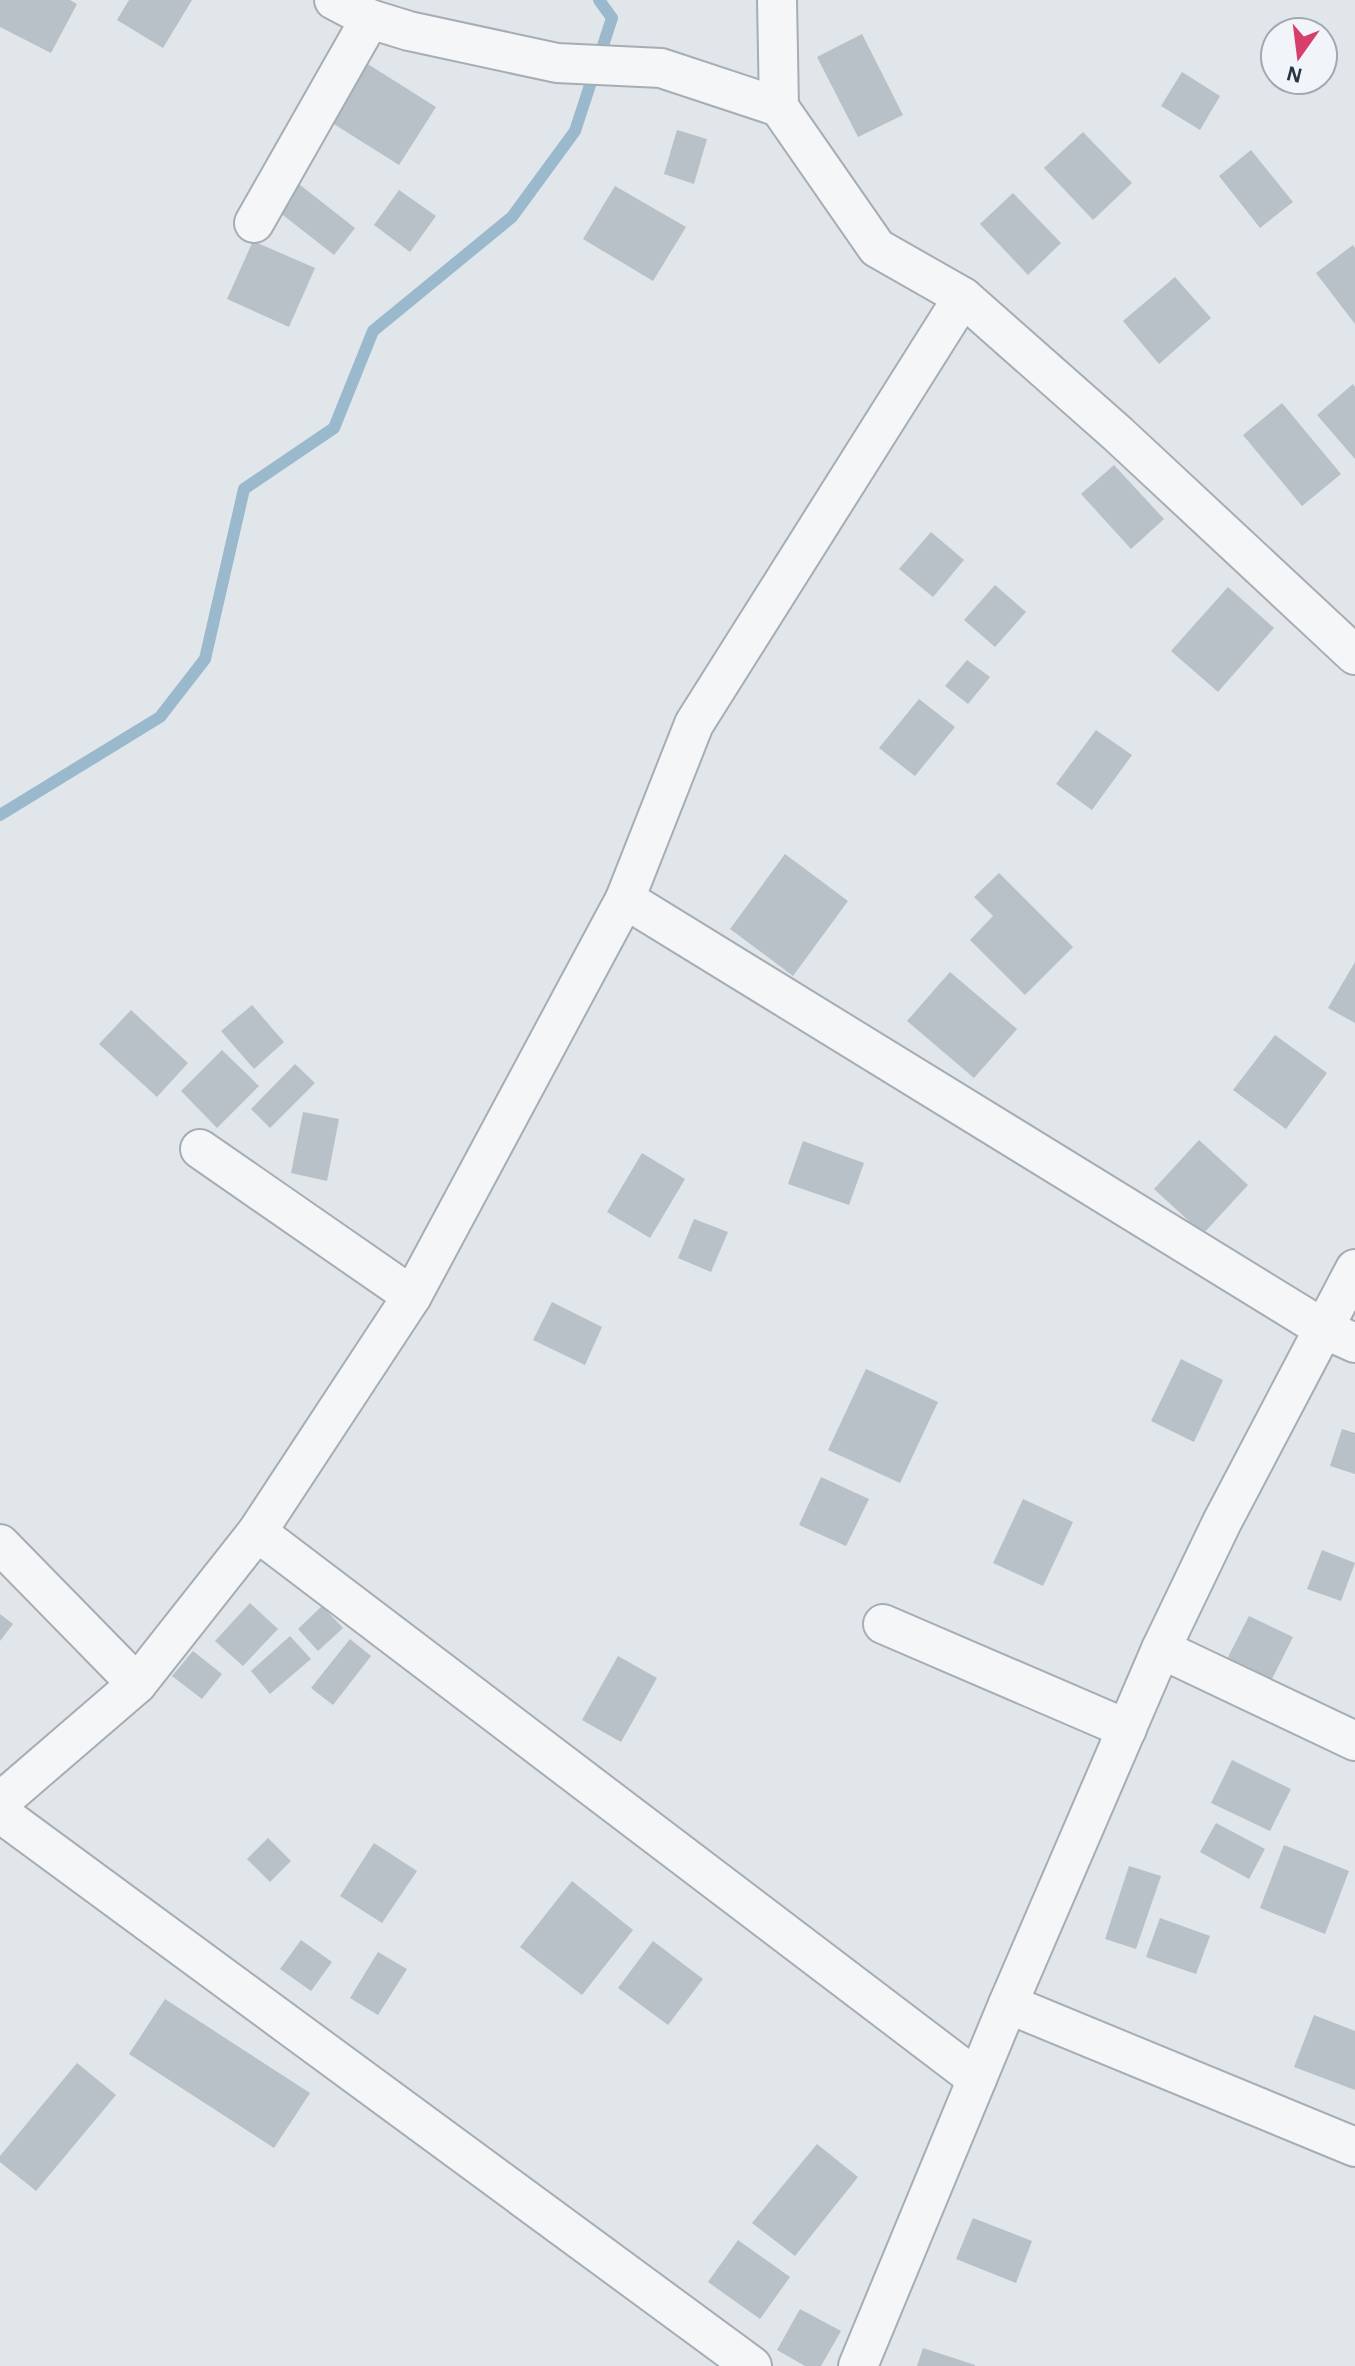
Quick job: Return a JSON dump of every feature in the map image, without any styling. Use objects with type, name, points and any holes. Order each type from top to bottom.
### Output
[{"type":"street","points":[[334,0],[370,19],[409,31],[557,63],[661,68],[779,107]]},
{"type":"street","points":[[777,0],[779,107],[877,248],[963,297],[1118,434],[1355,655]]},
{"type":"street","points":[[254,223],[370,19]]},
{"type":"street","points":[[0,1802],[137,1684],[257,1532],[412,1296],[625,899],[694,724],[963,297]]},
{"type":"street","points":[[625,899],[1339,1336]]},
{"type":"street","points":[[200,1149],[412,1296]]},
{"type":"street","points":[[858,2366],[1008,2004],[1161,1649],[1222,1522],[1339,1336],[1355,1269]]},
{"type":"street","points":[[257,1532],[977,2079]]},
{"type":"street","points":[[0,1544],[137,1684]]},
{"type":"street","points":[[883,1624],[1127,1729]]},
{"type":"street","points":[[1161,1649],[1355,1741]]},
{"type":"street","points":[[0,1813],[752,2366]]},
{"type":"street","points":[[1008,2004],[1355,2147]]},
{"type":"building","points":[[0,0],[70,0],[77,4],[51,53],[0,27]]},
{"type":"building","points":[[129,0],[192,0],[163,48],[117,20]]},
{"type":"building","points":[[862,34],[903,115],[858,137],[817,57]]},
{"type":"building","points":[[363,61],[436,107],[399,165],[326,119]]},
{"type":"building","points":[[1182,72],[1220,96],[1200,130],[1161,106]]},
{"type":"building","points":[[677,130],[707,139],[694,184],[664,174]]},
{"type":"building","points":[[1083,132],[1132,183],[1093,220],[1044,168]]},
{"type":"building","points":[[1251,150],[1293,202],[1260,228],[1219,176]]},
{"type":"building","points":[[295,181],[355,228],[334,255],[274,208]]},
{"type":"building","points":[[615,186],[686,227],[653,281],[583,239]]},
{"type":"building","points":[[399,190],[436,216],[410,252],[374,225]]},
{"type":"building","points":[[1013,193],[1061,243],[1028,275],[980,224]]},
{"type":"building","points":[[253,241],[315,268],[289,327],[227,299]]},
{"type":"building","points":[[1353,245],[1355,248],[1355,324],[1316,273]]},
{"type":"building","points":[[1175,277],[1211,318],[1159,364],[1123,321]]},
{"type":"building","points":[[1353,384],[1355,387],[1355,459],[1317,415]]},
{"type":"building","points":[[1282,403],[1341,474],[1302,506],[1243,435]]},
{"type":"building","points":[[1114,465],[1164,519],[1131,549],[1081,494]]},
{"type":"building","points":[[931,532],[964,560],[933,597],[899,569]]},
{"type":"building","points":[[995,585],[1026,612],[995,647],[964,620]]},
{"type":"building","points":[[1228,587],[1274,628],[1218,692],[1171,651]]},
{"type":"building","points":[[967,660],[990,677],[968,704],[945,686]]},
{"type":"building","points":[[919,699],[955,727],[915,776],[879,748]]},
{"type":"building","points":[[1096,730],[1132,755],[1092,810],[1056,784]]},
{"type":"building","points":[[785,854],[848,901],[793,976],[730,929]]},
{"type":"building","points":[[999,873],[1073,947],[1025,995],[970,940],[993,916],[974,897]]},
{"type":"building","points":[[1355,962],[1355,1023],[1328,1008]]},
{"type":"building","points":[[950,972],[1017,1029],[974,1078],[907,1021]]},
{"type":"building","points":[[252,1005],[284,1042],[254,1069],[221,1031]]},
{"type":"building","points":[[131,1010],[188,1063],[157,1097],[99,1044]]},
{"type":"building","points":[[1275,1035],[1327,1073],[1286,1129],[1233,1090]]},
{"type":"building","points":[[222,1050],[259,1086],[217,1128],[181,1091]]},
{"type":"building","points":[[295,1064],[315,1083],[270,1128],[251,1109]]},
{"type":"building","points":[[303,1112],[339,1119],[327,1181],[291,1173]]},
{"type":"building","points":[[1199,1140],[1248,1185],[1203,1234],[1154,1189]]},
{"type":"building","points":[[803,1141],[864,1163],[849,1205],[788,1184]]},
{"type":"building","points":[[642,1153],[685,1179],[650,1238],[607,1212]]},
{"type":"building","points":[[694,1219],[728,1232],[711,1272],[678,1258]]},
{"type":"building","points":[[552,1302],[602,1327],[585,1365],[533,1340]]},
{"type":"building","points":[[1181,1359],[1223,1380],[1194,1442],[1151,1421]]},
{"type":"building","points":[[866,1369],[938,1402],[900,1483],[828,1450]]},
{"type":"building","points":[[1342,1429],[1355,1433],[1355,1474],[1330,1466]]},
{"type":"building","points":[[821,1477],[869,1499],[846,1546],[799,1525]]},
{"type":"building","points":[[1023,1499],[1073,1522],[1043,1586],[993,1563]]},
{"type":"building","points":[[1322,1550],[1355,1563],[1341,1601],[1307,1589]]},
{"type":"building","points":[[250,1603],[278,1629],[243,1666],[215,1641]]},
{"type":"building","points":[[322,1606],[343,1628],[318,1651],[298,1629]]},
{"type":"building","points":[[0,1614],[13,1624],[0,1641]]},
{"type":"building","points":[[1249,1616],[1293,1637],[1270,1683],[1226,1661]]},
{"type":"building","points":[[290,1636],[311,1659],[270,1694],[251,1671]]},
{"type":"building","points":[[350,1639],[371,1656],[333,1705],[311,1688]]},
{"type":"building","points":[[193,1651],[222,1674],[202,1699],[172,1676]]},
{"type":"building","points":[[618,1656],[657,1678],[621,1742],[582,1720]]},
{"type":"building","points":[[1232,1760],[1291,1789],[1270,1831],[1211,1803]]},
{"type":"building","points":[[1216,1823],[1265,1849],[1249,1879],[1200,1852]]},
{"type":"building","points":[[268,1838],[291,1861],[270,1882],[247,1859]]},
{"type":"building","points":[[374,1843],[417,1871],[382,1923],[340,1896]]},
{"type":"building","points":[[1284,1845],[1349,1871],[1325,1934],[1260,1908]]},
{"type":"building","points":[[1129,1866],[1161,1876],[1136,1949],[1105,1939]]},
{"type":"building","points":[[572,1881],[633,1930],[582,1995],[520,1947]]},
{"type":"building","points":[[1160,1918],[1210,1936],[1196,1974],[1146,1957]]},
{"type":"building","points":[[301,1940],[332,1962],[311,1991],[280,1969]]},
{"type":"building","points":[[653,1941],[703,1979],[668,2025],[618,1988]]},
{"type":"building","points":[[378,1952],[407,1969],[378,2015],[350,1998]]},
{"type":"building","points":[[165,1999],[310,2093],[274,2148],[129,2054]]},
{"type":"building","points":[[1314,2015],[1355,2031],[1355,2090],[1294,2067]]},
{"type":"building","points":[[77,2063],[116,2095],[36,2191],[0,2162],[0,2156]]},
{"type":"building","points":[[817,2144],[858,2177],[795,2256],[752,2223]]},
{"type":"building","points":[[973,2218],[1032,2241],[1016,2283],[956,2259]]},
{"type":"building","points":[[738,2240],[790,2277],[760,2319],[708,2282]]},
{"type":"building","points":[[800,2309],[841,2331],[821,2366],[805,2366],[777,2350]]},
{"type":"building","points":[[923,2348],[975,2365],[975,2366],[917,2366]]},
{"type":"waterway","points":[[0,815],[160,717],[205,659],[244,489],[334,428],[373,331],[512,217],[575,131],[612,18],[599,0]]}]
